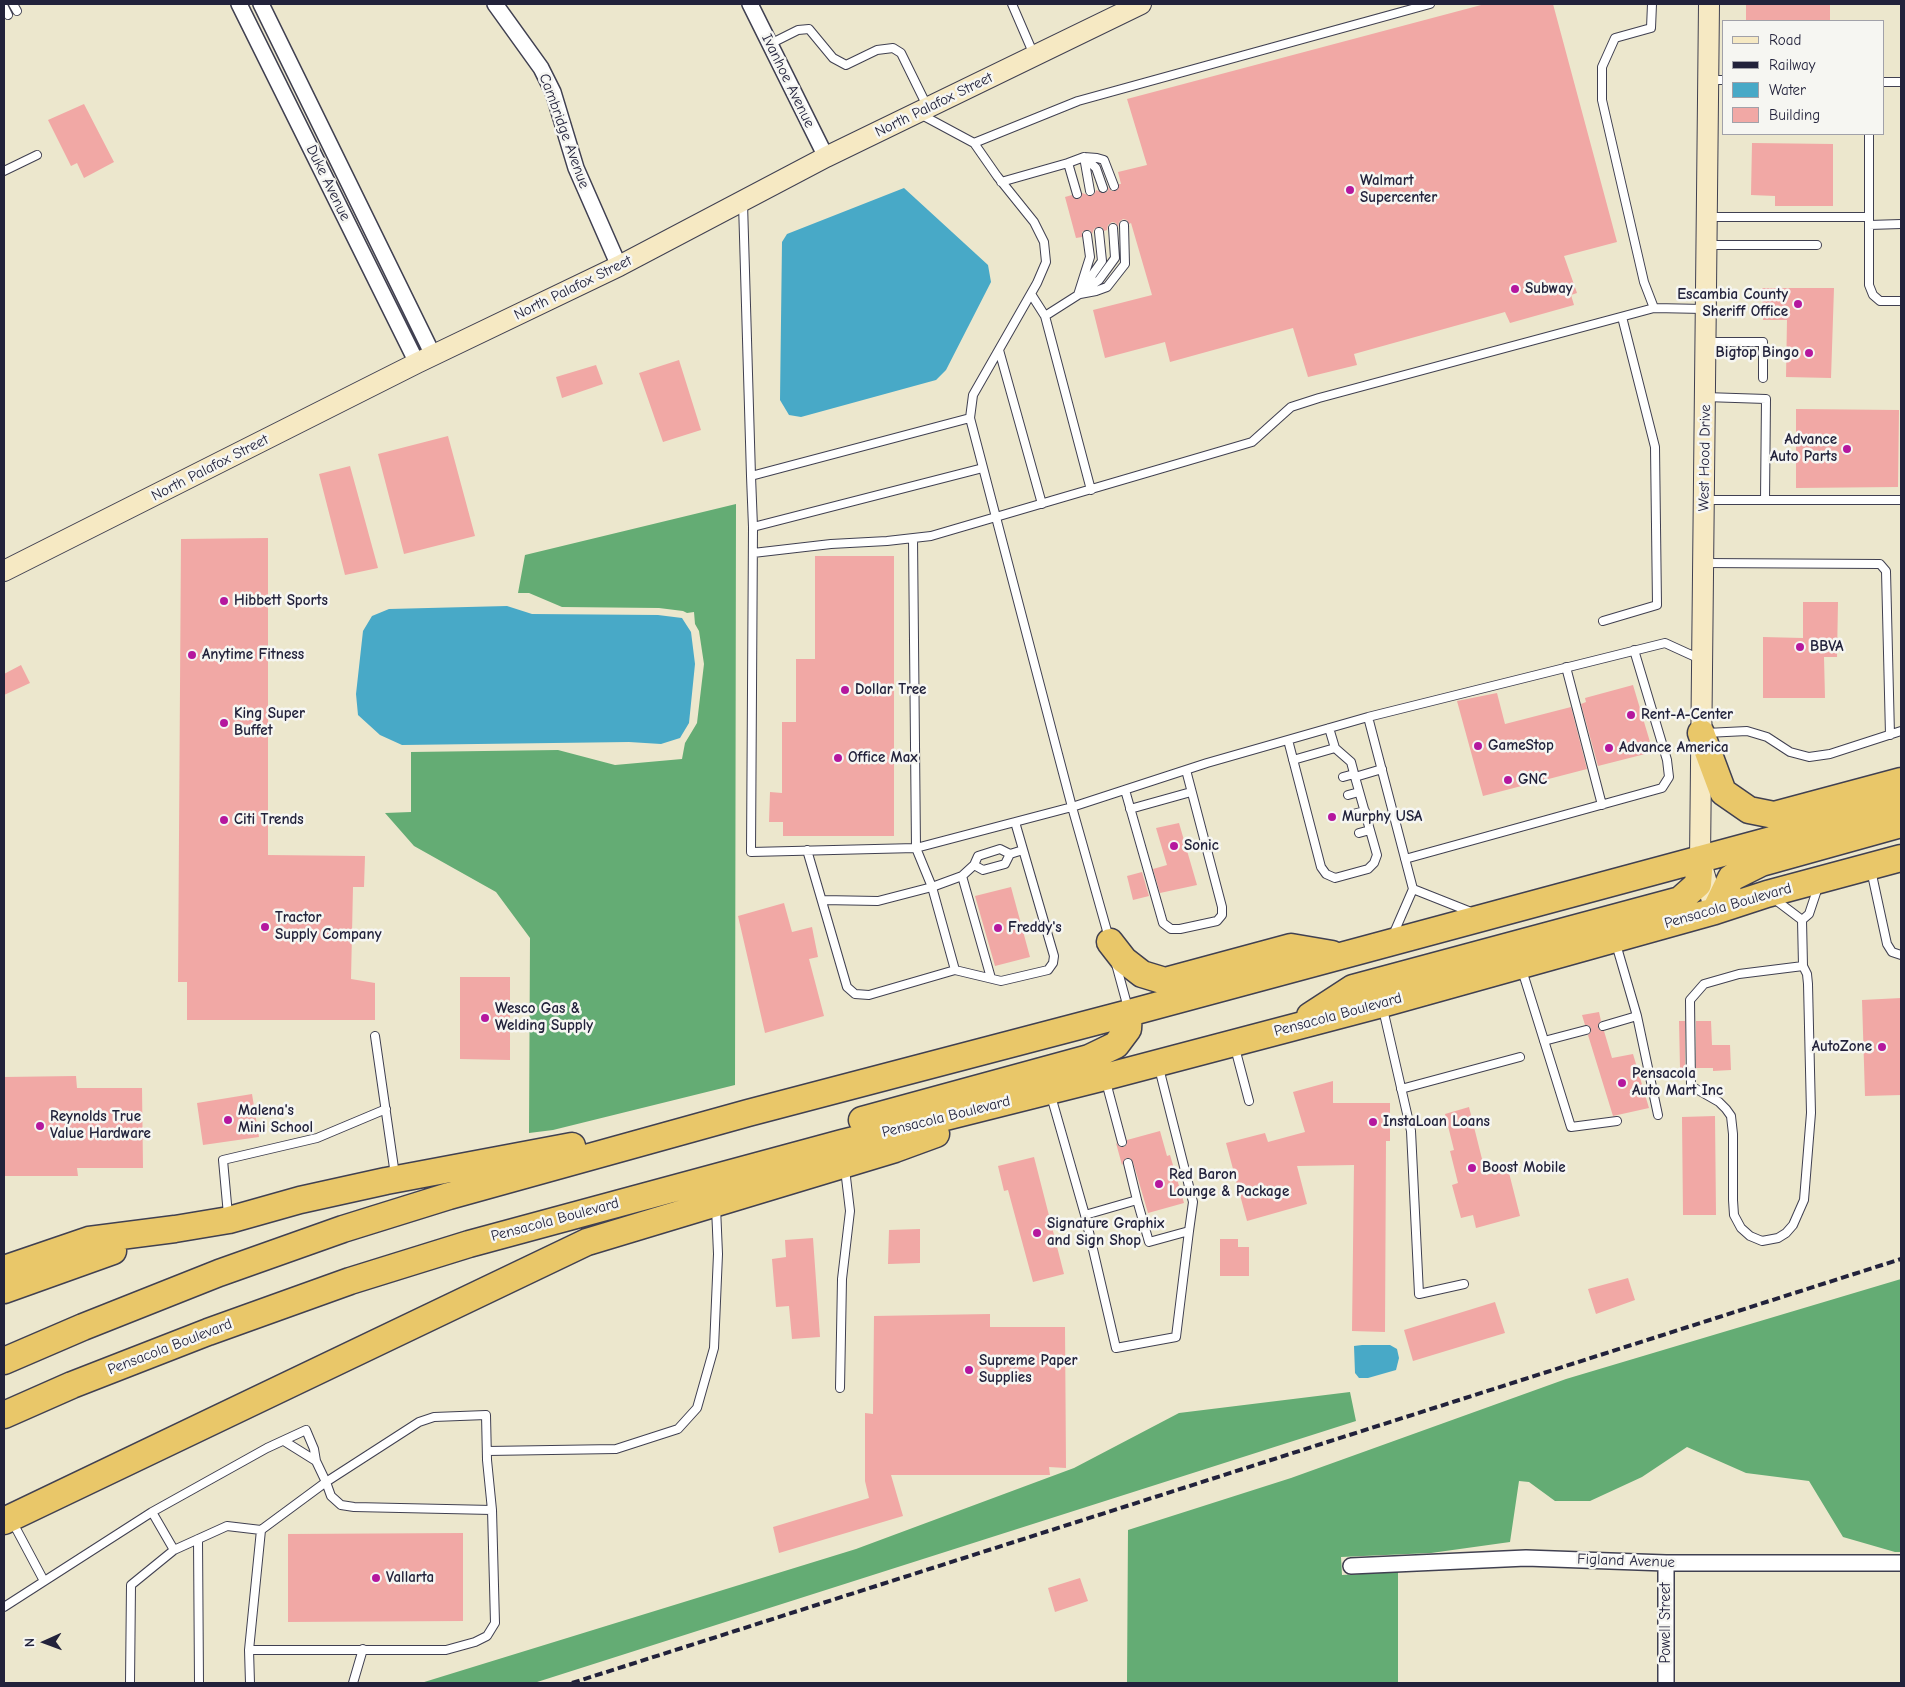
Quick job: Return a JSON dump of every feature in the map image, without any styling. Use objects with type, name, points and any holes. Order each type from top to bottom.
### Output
[{"type":"highway","points":[[1701,733],[1723,792],[1749,810],[1774,815],[1901,781]]},
{"type":"highway","points":[[4,1361],[210,1276],[343,1229],[450,1196],[748,1113],[1129,1013],[1901,805]]},
{"type":"highway","points":[[1715,911],[1731,878],[1761,863],[1901,824]]},
{"type":"highway","points":[[1290,1028],[1353,988],[1680,900],[1698,884],[1700,858]]},
{"type":"highway","name":"Pensacola Boulevard","points":[[4,1414],[72,1385],[208,1332],[350,1281],[469,1244],[808,1152],[843,1154],[1049,1092],[1382,1004],[1901,858]]},
{"type":"highway","points":[[1110,942],[1124,960],[1142,974],[1165,981],[1291,947],[1340,955]]},
{"type":"highway","points":[[808,1152],[858,1120],[1089,1058],[1116,1045],[1128,1029],[1129,1013]]},
{"type":"highway","points":[[4,1269],[89,1240],[229,1220],[300,1200],[396,1179],[748,1113]]},
{"type":"highway","points":[[7,1520],[587,1242],[716,1203],[843,1154]]},
{"type":"highway","points":[[4,1290],[174,1229]]},
{"type":"main road","name":"West Hood Drive","points":[[1709,4],[1716,80],[1707,217],[1700,858],[1715,911]]},
{"type":"main road","name":"North Palafox Street","points":[[4,571],[425,359],[619,266],[826,157],[1035,56],[1131,6]]},
{"type":"street","name":"Duke Avenue","points":[[239,4],[425,359]]},
{"type":"street","name":"Duke Avenue","points":[[260,4],[425,359]]},
{"type":"street","name":"Cambridge Avenue","points":[[495,4],[541,68],[553,92],[576,168],[619,266]]},
{"type":"street","name":"Ivanhoe Avenue","points":[[750,4],[826,157]]},
{"type":"street","name":"Figland Avenue","points":[[1351,1566],[1526,1558],[1666,1563],[1901,1563]]},
{"type":"street","name":"Powell Street","points":[[1666,1563],[1666,1683]]},
{"type":"lane","points":[[1012,4],[1035,56]]},
{"type":"lane","points":[[974,143],[1078,101],[1430,4]]},
{"type":"lane","points":[[1652,4],[1652,28],[1615,38],[1602,67],[1602,100],[1644,282],[1654,308]]},
{"type":"lane","points":[[770,44],[798,30],[809,29],[833,58],[846,65],[877,50],[893,48],[901,53],[923,110],[974,143],[1001,182],[1034,222],[1044,242],[1046,262],[1031,294],[973,395],[970,418],[1072,807],[1129,1013]]},
{"type":"lane","points":[[1885,82],[1901,82]]},
{"type":"lane","points":[[1869,135],[1869,285],[1873,295],[1880,301],[1901,302]]},
{"type":"lane","points":[[4,171],[37,155]]},
{"type":"lane","points":[[1001,182],[1084,157],[1104,160],[1114,186]]},
{"type":"lane","points":[[1084,157],[1096,168],[1103,188]]},
{"type":"lane","points":[[1084,157],[1090,191]]},
{"type":"lane","points":[[1068,163],[1077,194]]},
{"type":"lane","points":[[742,202],[753,527],[751,852],[916,848],[1072,807],[1186,770],[1368,717],[1665,642],[1702,660]]},
{"type":"lane","points":[[1707,217],[1869,221],[1901,224]]},
{"type":"lane","points":[[1078,295],[1107,287],[1125,264],[1124,225]]},
{"type":"lane","points":[[1045,316],[1099,280],[1115,258],[1113,228]]},
{"type":"lane","points":[[1078,295],[1102,261],[1099,232]]},
{"type":"lane","points":[[1078,295],[1090,257],[1087,235]]},
{"type":"lane","points":[[1707,245],[1817,246]]},
{"type":"lane","points":[[1031,294],[1045,316],[1091,490]]},
{"type":"lane","points":[[753,554],[831,544],[931,536],[1252,442],[1291,407],[1319,398],[1654,308],[1706,309]]},
{"type":"lane","points":[[1603,621],[1656,606],[1655,447],[1622,317]]},
{"type":"lane","points":[[1706,342],[1763,342],[1763,378]]},
{"type":"lane","points":[[1000,350],[1042,504]]},
{"type":"lane","points":[[1706,397],[1766,399],[1765,500]]},
{"type":"lane","points":[[752,476],[970,418]]},
{"type":"lane","points":[[753,527],[983,468]]},
{"type":"lane","points":[[1704,500],[1901,500]]},
{"type":"lane","points":[[913,538],[916,848],[932,887],[955,970]]},
{"type":"lane","points":[[1703,563],[1880,564],[1886,571],[1890,735]]},
{"type":"lane","points":[[1405,859],[1662,788],[1669,777],[1667,760],[1634,650]]},
{"type":"lane","points":[[1566,667],[1602,804]]},
{"type":"lane","points":[[1368,717],[1414,889],[1390,942]]},
{"type":"lane","points":[[1288,740],[1320,844],[1322,867],[1326,874],[1335,878],[1368,869],[1374,863],[1377,855],[1365,811],[1351,762],[1335,748],[1329,728]]},
{"type":"lane","points":[[1701,733],[1747,731],[1767,737],[1790,752],[1809,757],[1830,754],[1901,731]]},
{"type":"lane","points":[[1293,760],[1335,748]]},
{"type":"lane","points":[[1343,777],[1382,769]]},
{"type":"lane","points":[[1125,790],[1163,924],[1171,929],[1180,929],[1217,920],[1222,915],[1222,907],[1186,770]]},
{"type":"lane","points":[[1130,810],[1191,792]]},
{"type":"lane","points":[[1348,794],[1359,792]]},
{"type":"lane","points":[[1354,814],[1365,811]]},
{"type":"lane","points":[[807,850],[847,987],[855,994],[869,995],[955,970],[1001,980],[1048,970],[1053,963],[1054,956],[1015,822]]},
{"type":"lane","points":[[1358,833],[1370,830]]},
{"type":"lane","points":[[822,900],[878,900],[932,887],[962,876],[974,865],[978,856],[1000,849],[1010,854],[1023,850]]},
{"type":"lane","points":[[974,865],[982,870],[1005,864],[1010,854]]},
{"type":"lane","points":[[1871,866],[1887,944],[1892,952],[1901,956]]},
{"type":"lane","points":[[962,876],[991,978]]},
{"type":"lane","points":[[1802,920],[1809,914],[1820,880]]},
{"type":"lane","points":[[1414,889],[1482,917]]},
{"type":"lane","points":[[1768,894],[1802,920]]},
{"type":"lane","points":[[1802,920],[1803,966],[1807,974],[1808,984],[1811,1113],[1804,1200],[1799,1214],[1786,1233],[1778,1238],[1762,1241],[1750,1236],[1741,1228],[1734,1215],[1731,1116],[1719,1102],[1691,1086],[1690,1000],[1704,984],[1739,974],[1803,966]]},
{"type":"lane","points":[[1615,939],[1637,1016],[1658,1115]]},
{"type":"lane","points":[[1520,965],[1571,1127],[1617,1120]]},
{"type":"lane","points":[[1382,1004],[1411,1130],[1419,1294],[1464,1284]]},
{"type":"lane","points":[[1603,1026],[1637,1016]]},
{"type":"lane","points":[[1544,1041],[1586,1030]]},
{"type":"lane","points":[[375,1036],[396,1179]]},
{"type":"lane","points":[[1234,1043],[1249,1101]]},
{"type":"lane","points":[[1401,1089],[1520,1057]]},
{"type":"lane","points":[[1049,1092],[1085,1215],[1116,1348],[1176,1337],[1194,1202],[1157,1063]]},
{"type":"lane","points":[[1105,1077],[1122,1142]]},
{"type":"lane","points":[[229,1220],[222,1160],[317,1138],[386,1109]]},
{"type":"lane","points":[[840,1388],[842,1279],[850,1211],[843,1154]]},
{"type":"lane","points":[[1128,1163],[1149,1242],[1189,1231]]},
{"type":"lane","points":[[1085,1215],[1138,1200]]},
{"type":"lane","points":[[487,1451],[616,1450],[678,1428],[697,1408],[714,1348],[718,1254],[716,1203]]},
{"type":"lane","points":[[130,1683],[131,1584],[174,1550],[228,1526],[261,1530],[326,1482],[419,1422],[434,1417],[486,1415],[492,1510],[495,1623],[487,1636],[475,1642],[446,1650],[249,1650]]},
{"type":"lane","points":[[4,1607],[152,1512],[267,1448],[306,1430],[314,1449],[316,1461],[331,1496],[342,1506],[492,1510]]},
{"type":"lane","points":[[284,1441],[316,1461]]},
{"type":"lane","points":[[152,1512],[174,1550]]},
{"type":"lane","points":[[7,1520],[44,1580]]},
{"type":"lane","points":[[250,1683],[249,1650],[261,1530]]},
{"type":"lane","points":[[198,1539],[199,1683]]},
{"type":"lane","points":[[353,1683],[363,1650]]},
{"type":"green space","points":[[736,504],[735,1085],[553,1130],[529,1133],[530,938],[496,892],[414,846],[385,813],[411,812],[411,752],[558,750],[615,765],[682,759],[685,743],[697,723],[704,664],[694,612],[687,613],[659,608],[562,607],[529,593],[518,593],[525,555]]},
{"type":"green space","points":[[1901,1279],[1901,1552],[1895,1552],[1843,1537],[1809,1481],[1746,1473],[1687,1447],[1642,1477],[1590,1501],[1555,1501],[1529,1482],[1519,1481],[1510,1542],[1431,1553],[1341,1557],[1342,1575],[1398,1572],[1398,1683],[1127,1683],[1128,1530],[1291,1478],[1566,1379]]},
{"type":"green space","points":[[1350,1392],[1356,1421],[534,1683],[421,1683],[856,1549],[1074,1468],[1179,1413]]},
{"type":"water","points":[[904,188],[988,265],[991,282],[946,370],[936,380],[801,417],[789,415],[780,400],[782,242],[787,234]]},
{"type":"water","points":[[507,606],[532,614],[658,615],[682,618],[691,632],[695,664],[689,723],[680,738],[661,744],[629,742],[402,745],[380,735],[358,715],[356,694],[363,631],[372,616],[389,609]]},
{"type":"water","points":[[1390,1345],[1397,1349],[1399,1358],[1396,1370],[1368,1378],[1359,1378],[1355,1373],[1354,1346]]},
{"type":"building","name":"Walmart Supercenter","points":[[1485,4],[1553,4],[1617,242],[1564,256],[1577,293],[1571,295],[1574,305],[1510,323],[1505,312],[1354,354],[1357,365],[1308,377],[1293,328],[1170,362],[1165,342],[1105,358],[1093,310],[1152,295],[1131,223],[1129,224],[1127,220],[1123,219],[1119,222],[1118,227],[1116,223],[1112,222],[1108,225],[1107,230],[1104,231],[1102,227],[1098,227],[1094,229],[1092,234],[1090,230],[1086,230],[1082,232],[1082,237],[1076,238],[1065,197],[1072,195],[1078,199],[1081,198],[1082,193],[1091,196],[1096,190],[1104,193],[1108,191],[1108,187],[1111,191],[1116,191],[1119,184],[1121,184],[1118,172],[1147,165],[1127,99]]},
{"type":"building","points":[[1746,4],[1830,4],[1830,20],[1746,20]]},
{"type":"building","points":[[84,104],[114,162],[84,178],[77,163],[71,166],[48,120]]},
{"type":"building","points":[[1752,143],[1833,144],[1833,206],[1775,206],[1775,196],[1751,195]]},
{"type":"building","points":[[1762,288],[1834,288],[1831,378],[1786,377],[1787,320],[1763,320]]},
{"type":"building","points":[[679,360],[701,430],[663,442],[639,373]]},
{"type":"building","points":[[596,365],[603,384],[562,398],[556,377]]},
{"type":"building","name":"Advance Auto Parts","points":[[1796,409],[1899,410],[1898,487],[1796,488]]},
{"type":"building","points":[[448,436],[475,536],[404,554],[378,454]]},
{"type":"building","points":[[350,466],[378,568],[345,575],[319,474]]},
{"type":"building","points":[[268,538],[268,855],[365,856],[364,887],[353,887],[351,979],[375,983],[375,1020],[187,1020],[187,982],[178,982],[181,539]]},
{"type":"building","points":[[815,556],[894,556],[894,836],[783,836],[783,822],[769,822],[770,792],[782,793],[782,722],[796,722],[796,659],[815,659]]},
{"type":"building","name":"BBVA","points":[[1803,602],[1838,602],[1837,657],[1824,657],[1825,698],[1763,698],[1763,637],[1803,638]]},
{"type":"building","points":[[21,665],[30,683],[4,695],[4,674]]},
{"type":"building","points":[[1633,685],[1653,752],[1598,766],[1581,704],[1586,702],[1585,698]]},
{"type":"building","points":[[1497,693],[1505,724],[1571,707],[1587,769],[1483,796],[1457,701]]},
{"type":"building","name":"Sonic","points":[[1179,823],[1197,885],[1160,893],[1153,869],[1167,865],[1156,828]]},
{"type":"building","points":[[1142,872],[1149,896],[1133,900],[1127,876]]},
{"type":"building","points":[[1011,887],[1030,957],[995,966],[975,896]]},
{"type":"building","points":[[784,903],[792,932],[812,927],[818,957],[809,959],[824,1016],[765,1033],[738,916]]},
{"type":"building","name":"Wesco Gas & Welding Supply","points":[[460,977],[510,977],[510,1060],[460,1059]]},
{"type":"building","name":"AutoZone","points":[[1901,998],[1901,1095],[1865,1096],[1862,1000]]},
{"type":"building","name":"Pensacola Auto Mart Inc","points":[[1599,1012],[1601,1021],[1598,1024],[1598,1028],[1604,1031],[1612,1058],[1633,1054],[1649,1108],[1613,1116],[1588,1035],[1591,1032],[1591,1028],[1585,1025],[1582,1015]]},
{"type":"building","points":[[1679,1021],[1685,1021],[1685,1068],[1680,1068]]},
{"type":"building","points":[[1696,1021],[1711,1021],[1712,1045],[1730,1045],[1731,1070],[1713,1071],[1713,1068],[1696,1068]]},
{"type":"building","points":[[76,1076],[77,1088],[142,1088],[143,1168],[77,1168],[78,1176],[4,1176],[4,1077]]},
{"type":"building","points":[[1333,1081],[1333,1103],[1390,1103],[1390,1141],[1386,1141],[1385,1332],[1352,1331],[1354,1165],[1297,1166],[1307,1204],[1247,1221],[1226,1143],[1265,1133],[1268,1142],[1305,1132],[1293,1092]]},
{"type":"building","name":"Malena's Mini School","points":[[252,1094],[259,1137],[203,1145],[197,1103]]},
{"type":"building","name":"Boost Mobile","points":[[1469,1107],[1486,1175],[1508,1169],[1520,1216],[1476,1228],[1473,1215],[1461,1218],[1452,1185],[1458,1183],[1450,1151],[1454,1150],[1445,1114]]},
{"type":"building","points":[[1715,1116],[1716,1215],[1683,1215],[1682,1117]]},
{"type":"building","name":"Red Baron Lounge & Package","points":[[1160,1131],[1167,1156],[1170,1155],[1184,1203],[1148,1213],[1133,1162],[1130,1158],[1126,1158],[1122,1165],[1116,1143],[1120,1147],[1124,1147],[1127,1144],[1127,1140]]},
{"type":"building","name":"Signature Graphix and Sign Shop","points":[[1034,1157],[1064,1274],[1033,1282],[1008,1190],[1004,1191],[998,1166]]},
{"type":"building","points":[[920,1229],[920,1263],[888,1264],[889,1230]]},
{"type":"building","points":[[813,1238],[820,1337],[792,1339],[789,1306],[776,1307],[772,1259],[786,1257],[785,1240]]},
{"type":"building","points":[[1220,1239],[1238,1239],[1238,1247],[1249,1247],[1249,1276],[1220,1276]]},
{"type":"building","points":[[1628,1278],[1635,1300],[1596,1314],[1588,1289]]},
{"type":"building","points":[[1495,1302],[1505,1333],[1413,1361],[1404,1330]]},
{"type":"building","name":"Supreme Paper Supplies","points":[[990,1314],[990,1327],[1065,1327],[1066,1468],[1049,1467],[1050,1475],[891,1475],[903,1516],[779,1553],[773,1527],[869,1498],[865,1481],[865,1413],[873,1414],[874,1316]]},
{"type":"building","name":"Vallarta","points":[[463,1533],[463,1621],[288,1622],[288,1534]]},
{"type":"building","points":[[1080,1578],[1088,1601],[1055,1612],[1048,1588]]},
{"type":"railway","points":[[572,1683],[1901,1259]]},
{"type":"place","name":"Walmart Supercenter","points":[[1350,190]]},
{"type":"place","name":"Subway","points":[[1515,289]]},
{"type":"place","name":"Escambia County Sheriff Office","points":[[1798,304]]},
{"type":"place","name":"Bigtop Bingo","points":[[1809,353]]},
{"type":"place","name":"Advance Auto Parts","points":[[1847,449]]},
{"type":"place","name":"Hibbett Sports","points":[[224,601]]},
{"type":"place","name":"BBVA","points":[[1800,647]]},
{"type":"place","name":"Anytime Fitness","points":[[192,655]]},
{"type":"place","name":"Dollar Tree","points":[[845,690]]},
{"type":"place","name":"Rent-A-Center","points":[[1631,715]]},
{"type":"place","name":"King Super Buffet","points":[[224,723]]},
{"type":"place","name":"GameStop","points":[[1478,746]]},
{"type":"place","name":"Advance America","points":[[1609,748]]},
{"type":"place","name":"Office Max","points":[[838,758]]},
{"type":"place","name":"GNC","points":[[1508,780]]},
{"type":"place","name":"Murphy USA","points":[[1332,817]]},
{"type":"place","name":"Citi Trends","points":[[224,820]]},
{"type":"place","name":"Sonic","points":[[1174,846]]},
{"type":"place","name":"Tractor Supply Company","points":[[265,927]]},
{"type":"place","name":"Freddy's","points":[[998,928]]},
{"type":"place","name":"Wesco Gas & Welding Supply","points":[[485,1018]]},
{"type":"place","name":"AutoZone","points":[[1882,1047]]},
{"type":"place","name":"Pensacola Auto Mart Inc","points":[[1622,1083]]},
{"type":"place","name":"Malena's Mini School","points":[[228,1120]]},
{"type":"place","name":"InstaLoan Loans","points":[[1373,1122]]},
{"type":"place","name":"Reynolds True Value Hardware","points":[[40,1126]]},
{"type":"place","name":"Boost Mobile","points":[[1472,1168]]},
{"type":"place","name":"Red Baron Lounge & Package","points":[[1159,1184]]},
{"type":"place","name":"Signature Graphix and Sign Shop","points":[[1037,1233]]},
{"type":"place","name":"Supreme Paper Supplies","points":[[969,1370]]},
{"type":"place","name":"Vallarta","points":[[376,1578]]}]
